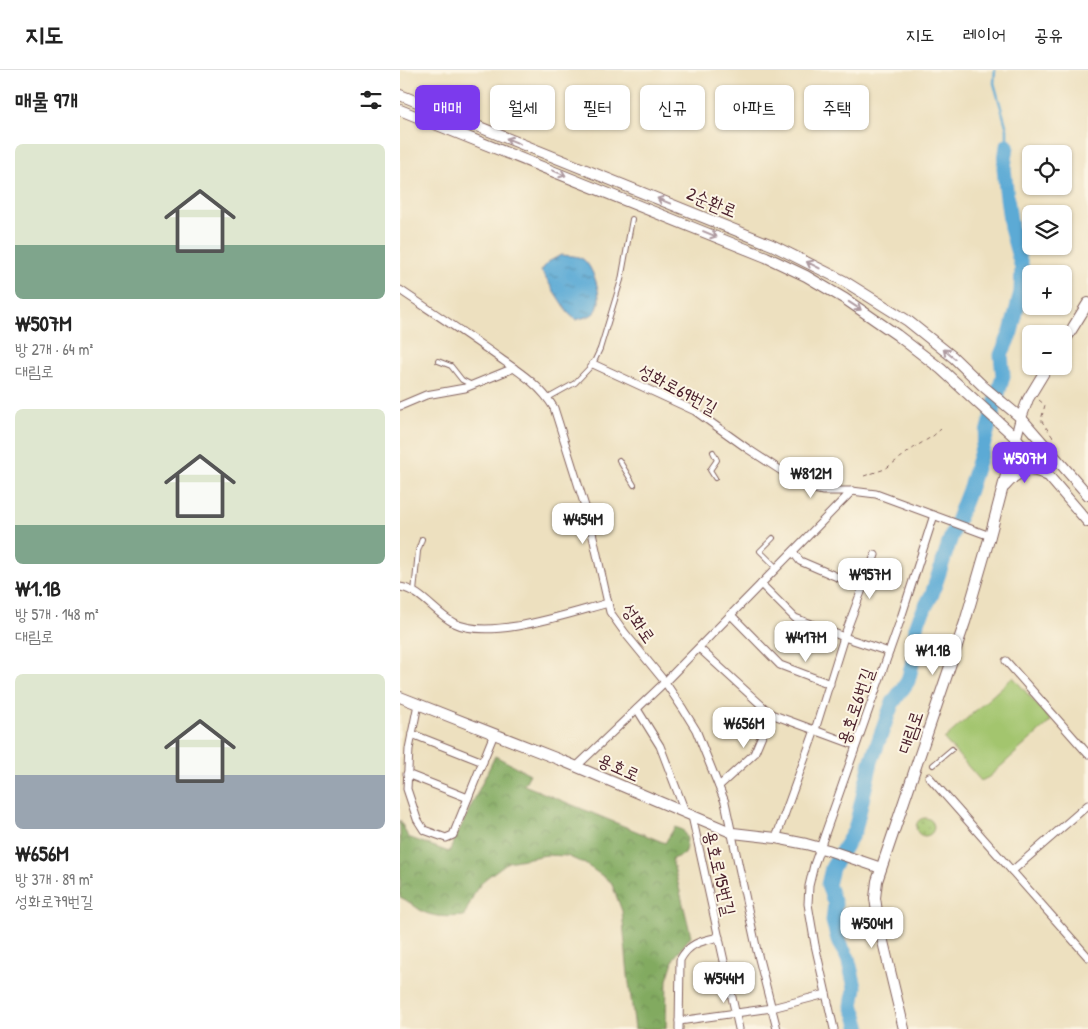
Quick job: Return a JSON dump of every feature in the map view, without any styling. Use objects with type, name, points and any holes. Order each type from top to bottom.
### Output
[{"type":"street","name":"2순환로","points":[[400,95],[710,219],[812,264],[874,299],[908,322],[953,357],[984,388],[1021,418]]},
{"type":"street","name":"2순환로","points":[[400,110],[704,231],[806,276],[852,304],[897,335],[941,370],[974,402],[1016,438]]},
{"type":"street","name":"성화로","points":[[400,290],[530,380],[548,398],[554,408],[584,501],[610,612],[624,633],[665,682],[696,730],[719,786],[733,833],[757,951],[777,1029]]},
{"type":"street","points":[[1072,329],[1088,303]]},
{"type":"street","name":"성화로69번길","points":[[593,364],[696,411],[748,449],[806,487],[823,491],[852,491],[876,494],[990,536]]},
{"type":"street","points":[[400,406],[426,395],[472,385],[514,368]]},
{"type":"street","name":"대림로","points":[[904,1029],[879,925],[876,898],[877,881],[965,622],[1021,418],[1030,395],[1042,375]]},
{"type":"street","points":[[1021,418],[1088,495]]},
{"type":"street","points":[[1016,438],[1088,522]]},
{"type":"street","points":[[1002,489],[1014,476],[1026,470],[1035,470],[1049,477]]},
{"type":"street","points":[[576,766],[665,682],[852,491]]},
{"type":"street","name":"용호로6번길","points":[[834,1029],[815,945],[808,904],[809,886],[824,848],[934,516]]},
{"type":"street","points":[[793,552],[800,561],[863,588]]},
{"type":"street","points":[[776,838],[815,730],[844,637],[875,555]]},
{"type":"street","points":[[761,584],[795,618],[890,652]]},
{"type":"street","points":[[400,587],[414,592],[452,622],[462,626],[480,628],[512,627],[528,624],[608,603]]},
{"type":"street","points":[[730,615],[780,665],[830,684]]},
{"type":"street","points":[[699,648],[772,714],[855,745]]},
{"type":"street","points":[[1006,661],[1088,754]]},
{"type":"street","name":"용호로","points":[[400,697],[576,766],[733,833],[776,838],[824,848],[881,868]]},
{"type":"street","points":[[418,704],[412,734],[407,789],[417,819],[424,830],[446,838],[450,838],[453,835],[494,734]]},
{"type":"street","name":"용호로15번길","points":[[637,709],[660,746],[689,815],[739,1029]]},
{"type":"street","points":[[719,786],[754,754],[772,714]]},
{"type":"street","points":[[412,734],[483,762]]},
{"type":"street","points":[[407,774],[468,798]]},
{"type":"street","points":[[929,777],[1088,958]]},
{"type":"street","points":[[1012,871],[1088,805]]},
{"type":"street","name":"용호로15번길","points":[[679,1025],[680,960],[685,951],[693,944],[719,937]]},
{"type":"street","points":[[679,1025],[772,1008],[826,994]]},
{"type":"lane","points":[[548,398],[575,382],[593,364],[600,349],[621,280],[632,219]]},
{"type":"lane","points":[[438,361],[451,366],[462,380],[472,385]]},
{"type":"lane","points":[[713,452],[717,460],[710,470],[715,478]]},
{"type":"lane","points":[[619,460],[634,485]]},
{"type":"lane","points":[[773,538],[760,551],[777,568]]},
{"type":"lane","points":[[414,592],[418,551],[422,539]]},
{"type":"lane","points":[[933,765],[952,749]]},
{"type":"path","points":[[1030,395],[1045,405],[1041,420],[1054,439],[1047,447]]},
{"type":"path","points":[[864,476],[892,464],[915,446],[933,436],[940,429]]},
{"type":"green space","points":[[1013,677],[1051,721],[989,777],[981,781],[944,739]]},
{"type":"green space","points":[[495,756],[530,774],[524,785],[665,843],[675,827],[683,830],[687,839],[685,854],[672,859],[691,936],[674,958],[667,980],[666,1029],[635,1029],[622,911],[611,882],[585,864],[567,856],[546,855],[508,862],[485,879],[476,890],[464,916],[448,917],[425,913],[400,897],[400,820],[408,837],[449,852]]},
{"type":"green space","points":[[925,818],[931,821],[934,827],[931,833],[925,836],[919,833],[916,827],[919,821]]},
{"type":"water","points":[[561,255],[582,258],[588,264],[595,278],[599,302],[594,313],[590,316],[576,320],[568,313],[541,271],[548,262]]},
{"type":"waterway","points":[[995,70],[994,83],[1007,129],[1007,146]]},
{"type":"waterway","points":[[860,1029],[852,1006],[855,987],[848,958],[839,943],[833,921],[835,904],[828,885],[832,868],[855,830],[871,762],[892,704],[908,681],[915,652],[916,625],[932,594],[969,490],[1003,376],[1001,355],[1011,332],[1021,292],[1022,268],[1011,228],[1006,190],[1004,167],[1007,146]]}]
